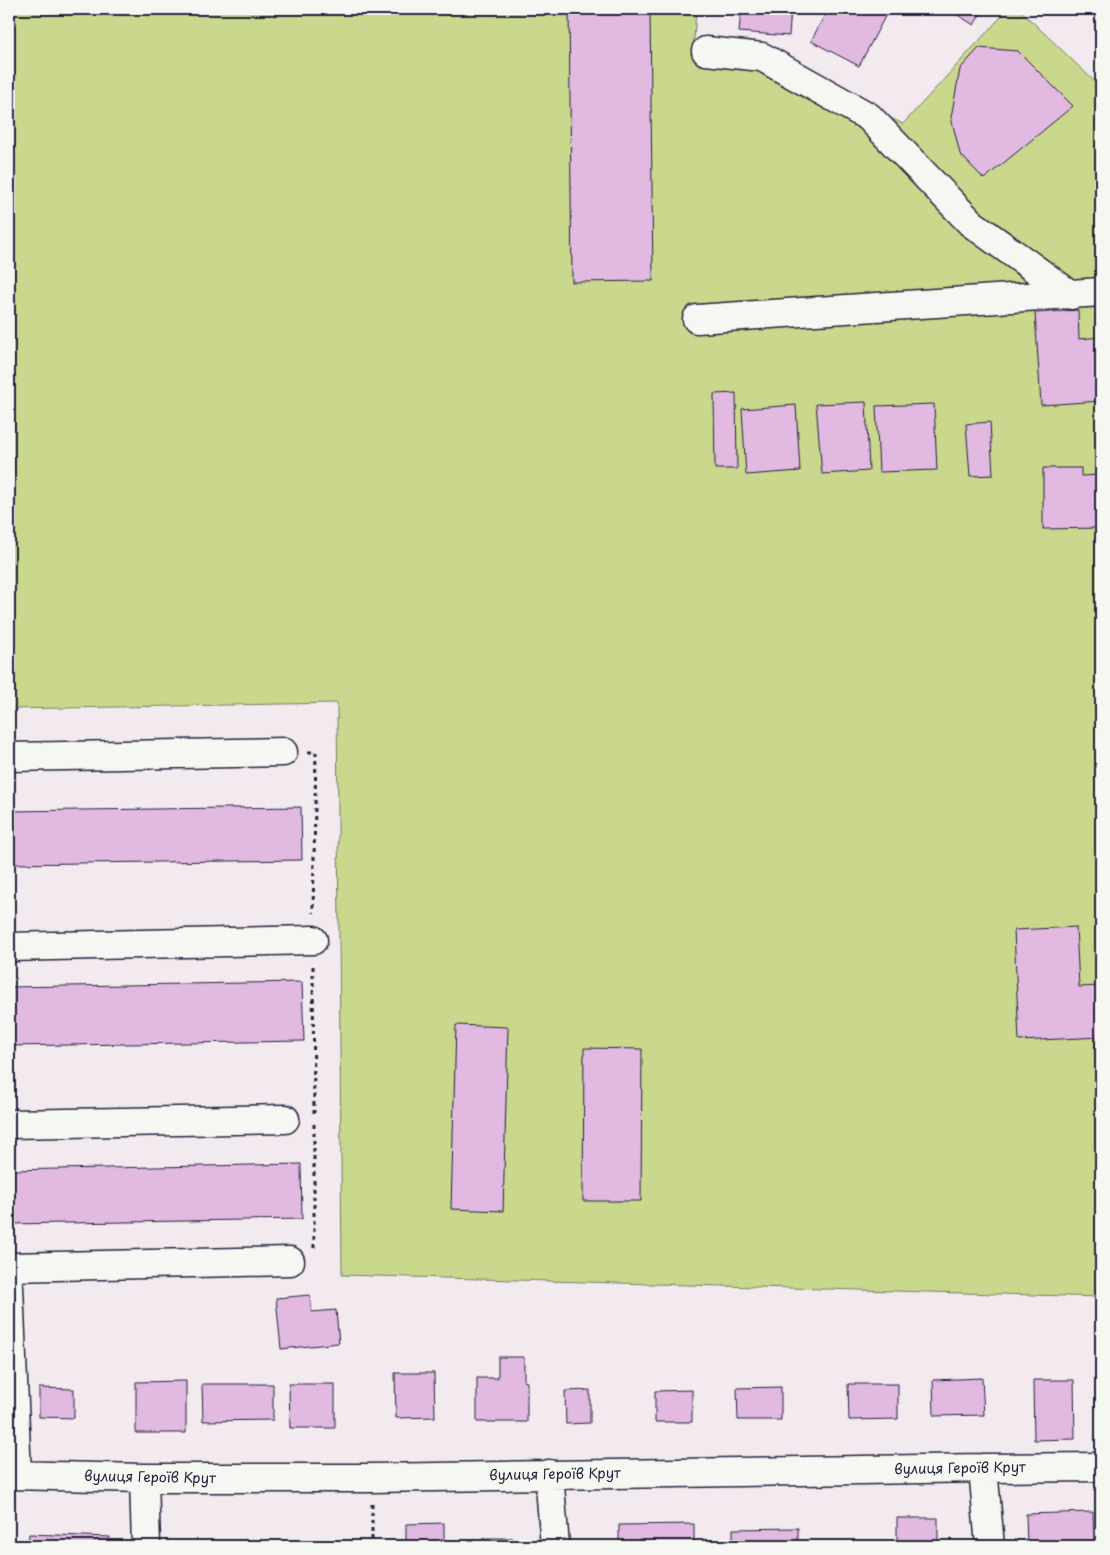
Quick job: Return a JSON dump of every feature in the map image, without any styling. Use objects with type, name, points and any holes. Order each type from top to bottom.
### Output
[{"type":"street","points":[[706,52],[762,58],[870,117],[971,223],[1071,295]]},
{"type":"street","points":[[697,318],[1101,292]]},
{"type":"street","points":[[9,757],[283,752]]},
{"type":"street","points":[[9,947],[313,940]]},
{"type":"street","points":[[9,1124],[285,1119]]},
{"type":"street","points":[[9,1267],[290,1261]]},
{"type":"street","points":[[9,1287],[13,1475]]},
{"type":"street","name":"вулиця Героїв Крут","points":[[13,1475],[144,1478],[371,1478],[1101,1467]]},
{"type":"street","points":[[983,1468],[990,1546]]},
{"type":"street","points":[[549,1474],[555,1546]]},
{"type":"street","points":[[144,1478],[146,1546]]},
{"type":"path","points":[[283,752],[316,752],[313,940],[314,1256],[290,1261]]},
{"type":"path","points":[[371,1478],[372,1546]]},
{"type":"green space","points":[[9,9],[696,9],[693,57],[794,71],[903,124],[1008,9],[1019,9],[1092,79],[1101,90],[1101,1297],[342,1275],[337,703],[9,709]]},
{"type":"building","points":[[569,9],[650,9],[653,281],[572,282]]},
{"type":"building","points":[[741,9],[791,9],[789,36],[739,32]]},
{"type":"building","points":[[828,9],[889,9],[859,66],[811,41]]},
{"type":"building","points":[[948,9],[983,9],[974,25]]},
{"type":"building","points":[[979,48],[1018,51],[1073,106],[984,179],[960,154],[951,117],[960,69]]},
{"type":"building","points":[[1078,310],[1079,339],[1101,337],[1101,401],[1041,405],[1035,313]]},
{"type":"building","points":[[736,393],[737,469],[715,469],[714,394]]},
{"type":"building","points":[[866,402],[869,471],[822,474],[816,404]]},
{"type":"building","points":[[934,404],[937,470],[879,472],[876,406]]},
{"type":"building","points":[[796,405],[800,471],[746,475],[742,409]]},
{"type":"building","points":[[990,422],[993,475],[970,476],[966,424]]},
{"type":"building","points":[[1043,468],[1081,468],[1081,476],[1101,475],[1101,528],[1043,529]]},
{"type":"building","points":[[301,807],[302,860],[9,864],[9,811]]},
{"type":"building","points":[[1076,927],[1079,987],[1101,986],[1101,1037],[1019,1041],[1014,930]]},
{"type":"building","points":[[302,982],[304,1041],[9,1046],[9,987]]},
{"type":"building","points":[[456,1025],[508,1027],[503,1211],[451,1209]]},
{"type":"building","points":[[584,1048],[642,1049],[641,1201],[583,1201]]},
{"type":"building","points":[[301,1164],[302,1219],[9,1224],[9,1170]]},
{"type":"building","points":[[310,1295],[312,1312],[336,1310],[339,1343],[281,1349],[276,1298]]},
{"type":"building","points":[[498,1357],[524,1357],[524,1381],[527,1382],[527,1422],[477,1422],[477,1378],[498,1378]]},
{"type":"building","points":[[395,1373],[434,1373],[435,1417],[396,1418]]},
{"type":"building","points":[[982,1378],[984,1415],[934,1416],[933,1380]]},
{"type":"building","points":[[1033,1380],[1074,1380],[1075,1439],[1034,1440]]},
{"type":"building","points":[[186,1381],[186,1433],[136,1433],[136,1382]]},
{"type":"building","points":[[202,1384],[273,1384],[273,1420],[203,1421]]},
{"type":"building","points":[[289,1384],[335,1384],[335,1428],[290,1428]]},
{"type":"building","points":[[848,1384],[898,1384],[898,1419],[849,1420]]},
{"type":"building","points":[[781,1387],[781,1420],[738,1420],[737,1388]]},
{"type":"building","points":[[39,1388],[74,1389],[74,1418],[39,1417]]},
{"type":"building","points":[[590,1390],[590,1423],[566,1424],[565,1391]]},
{"type":"building","points":[[692,1390],[692,1422],[655,1422],[655,1391]]},
{"type":"building","points":[[1093,1512],[1094,1546],[1027,1546],[1026,1514]]},
{"type":"building","points":[[897,1518],[938,1518],[938,1546],[897,1546]]},
{"type":"building","points":[[444,1523],[444,1546],[406,1546],[406,1524]]},
{"type":"building","points":[[694,1524],[694,1546],[619,1546],[619,1525]]},
{"type":"building","points":[[798,1528],[798,1546],[733,1546],[733,1529]]},
{"type":"building","points":[[29,1534],[110,1537],[109,1546],[28,1546]]},
{"type":"building","points":[[483,1538],[513,1538],[513,1546],[483,1546]]}]
